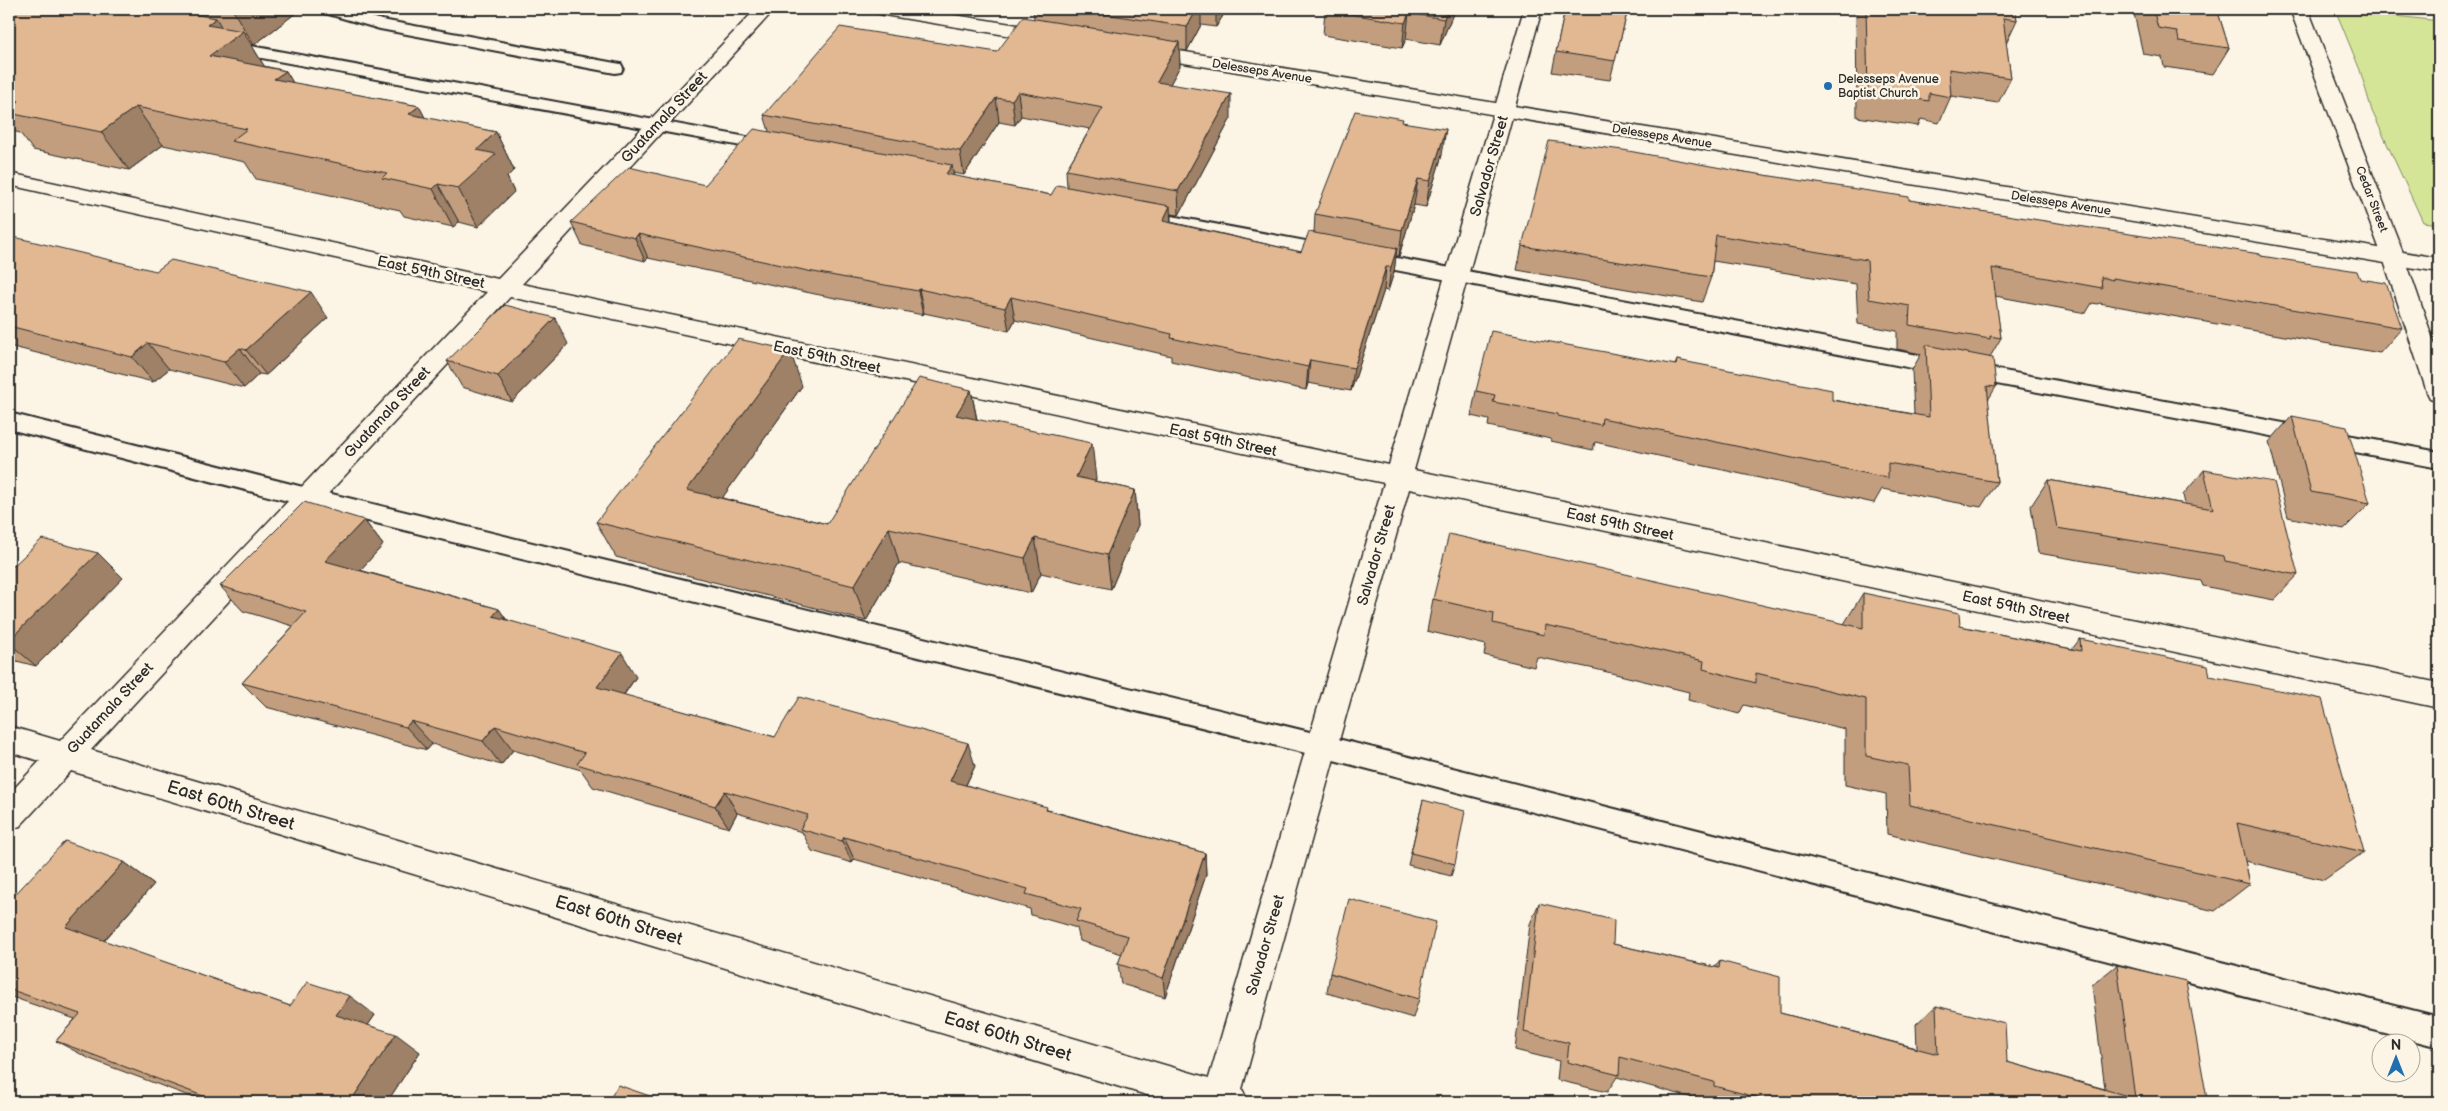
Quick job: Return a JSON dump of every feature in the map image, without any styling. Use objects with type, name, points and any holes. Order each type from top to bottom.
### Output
[{"type":"street","name":"Guatamala Street","points":[[9,816],[766,9]]},
{"type":"street","points":[[884,9],[1071,39]]},
{"type":"street","name":"Salvador Street","points":[[1224,1101],[1322,746],[1533,9]]},
{"type":"street","name":"Cedar Street","points":[[2299,9],[2394,258],[2439,392]]},
{"type":"street","name":"Delesseps Avenue","points":[[1120,47],[2439,265]]},
{"type":"street","name":"East 59th Street","points":[[9,179],[504,288],[2439,696]]},
{"type":"street","name":"East 60th Street","points":[[9,739],[1224,1101]]},
{"type":"lane","points":[[332,9],[380,24],[615,68]]},
{"type":"lane","points":[[205,42],[793,151]]},
{"type":"lane","points":[[1125,213],[2439,460]]},
{"type":"lane","points":[[9,421],[307,497],[1322,746],[2439,1032]]},
{"type":"green space","points":[[2335,9],[2439,21],[2439,224],[2423,222],[2372,111],[2360,70]]},
{"type":"building","points":[[9,9],[162,9],[216,18],[207,25],[243,31],[209,56],[286,71],[274,79],[419,106],[409,114],[496,132],[477,150],[496,154],[458,188],[438,184],[433,189],[382,178],[387,173],[231,141],[247,129],[136,107],[101,132],[9,113],[9,108],[19,101],[9,99]]},
{"type":"building","points":[[1074,9],[1197,9],[1187,27]]},
{"type":"building","points":[[1325,9],[1448,9],[1444,19],[1409,13],[1405,23]]},
{"type":"building","points":[[1565,9],[1628,9],[1615,61],[1556,52]]},
{"type":"building","points":[[1866,9],[2015,9],[2017,20],[2003,18],[2011,78],[1949,69],[1951,97],[1929,93],[1929,101],[1868,91]]},
{"type":"building","points":[[2153,9],[2217,9],[2229,48],[2179,41],[2177,31],[2158,28]]},
{"type":"building","points":[[1023,17],[1179,42],[1157,82],[1231,94],[1178,191],[1066,170],[1103,108],[1018,92],[1012,100],[996,98],[960,151],[764,115],[840,27],[997,52]]},
{"type":"building","points":[[1355,111],[1403,119],[1402,122],[1446,129],[1430,181],[1418,179],[1402,230],[1315,214]]},
{"type":"building","points":[[754,129],[952,165],[946,174],[1051,195],[1057,185],[1170,206],[1163,221],[1301,252],[1309,232],[1397,248],[1391,267],[1386,267],[1354,368],[1310,360],[1308,367],[1171,338],[1172,334],[1011,297],[1005,308],[919,289],[918,291],[808,271],[638,234],[635,238],[571,222],[629,167],[705,185]]},
{"type":"building","points":[[1549,141],[1623,150],[1738,171],[1909,197],[1909,200],[2260,254],[2261,256],[2357,271],[2360,279],[2386,283],[2402,328],[2113,278],[2113,280],[2101,277],[2102,288],[1992,268],[2001,338],[1990,336],[1990,339],[1909,325],[1910,306],[1869,299],[1867,260],[1716,235],[1711,277],[1522,246]]},
{"type":"building","points":[[14,237],[156,271],[171,260],[311,292],[246,350],[240,348],[224,362],[148,343],[132,357],[9,326],[9,240]]},
{"type":"building","points":[[505,305],[555,318],[498,376],[447,361]]},
{"type":"building","points":[[1491,331],[1676,365],[1677,360],[1832,390],[1832,400],[1929,417],[1926,345],[1993,358],[1996,387],[1987,386],[1997,482],[1888,463],[1888,478],[1602,418],[1601,425],[1558,416],[1558,414],[1493,402],[1495,395],[1476,391]]},
{"type":"building","points":[[738,339],[790,350],[687,490],[827,524],[919,378],[971,390],[956,415],[1092,443],[1076,477],[1135,490],[1107,555],[1035,538],[1025,558],[889,528],[854,586],[596,522]]},
{"type":"building","points":[[2292,416],[2347,427],[2370,503],[2311,492]]},
{"type":"building","points":[[2204,470],[2274,482],[2298,575],[2225,561],[2224,556],[2057,528],[2048,480],[2213,509]]},
{"type":"building","points":[[304,502],[364,520],[325,561],[499,609],[493,616],[622,653],[597,687],[775,737],[799,697],[968,743],[950,781],[1047,807],[1046,810],[1205,853],[1163,978],[1118,964],[1128,936],[1076,921],[1081,909],[1026,894],[1028,889],[844,837],[842,841],[800,829],[808,815],[725,791],[715,806],[577,764],[585,753],[495,726],[483,741],[411,721],[406,727],[242,683],[306,612],[220,586]]},
{"type":"building","points":[[1449,534],[1863,628],[1863,593],[1959,613],[1960,626],[2081,651],[2080,639],[2208,666],[2210,676],[2322,699],[2364,852],[2237,823],[2250,884],[1910,805],[1908,765],[1866,756],[1866,699],[1756,673],[1756,683],[1703,669],[1704,661],[1545,625],[1544,635],[1493,623],[1494,613],[1433,599]]},
{"type":"building","points":[[42,539],[98,553],[9,640],[9,570]]},
{"type":"building","points":[[1423,800],[1465,811],[1455,864],[1411,853]]},
{"type":"building","points":[[65,841],[124,862],[66,927],[290,1006],[307,982],[350,996],[336,1015],[396,1034],[350,1102],[219,1102],[56,1041],[80,1014],[9,989],[9,901]]},
{"type":"building","points":[[1349,899],[1436,922],[1419,999],[1330,973]]},
{"type":"building","points":[[1539,903],[1614,920],[1613,944],[1719,968],[1720,961],[1780,977],[1780,1013],[1938,1054],[1936,1006],[2005,1023],[2007,1062],[2135,1098],[2117,965],[2186,981],[2207,1099],[2220,1102],[1794,1102],[1771,1096],[1771,1101],[1714,1086],[1714,1082],[1620,1057],[1619,1075],[1567,1062],[1569,1043],[1524,1032]]},
{"type":"building","points":[[618,1085],[667,1102],[608,1102]]},
{"type":"place","name":"Delesseps Avenue Baptist Church","points":[[1828,86]]}]
